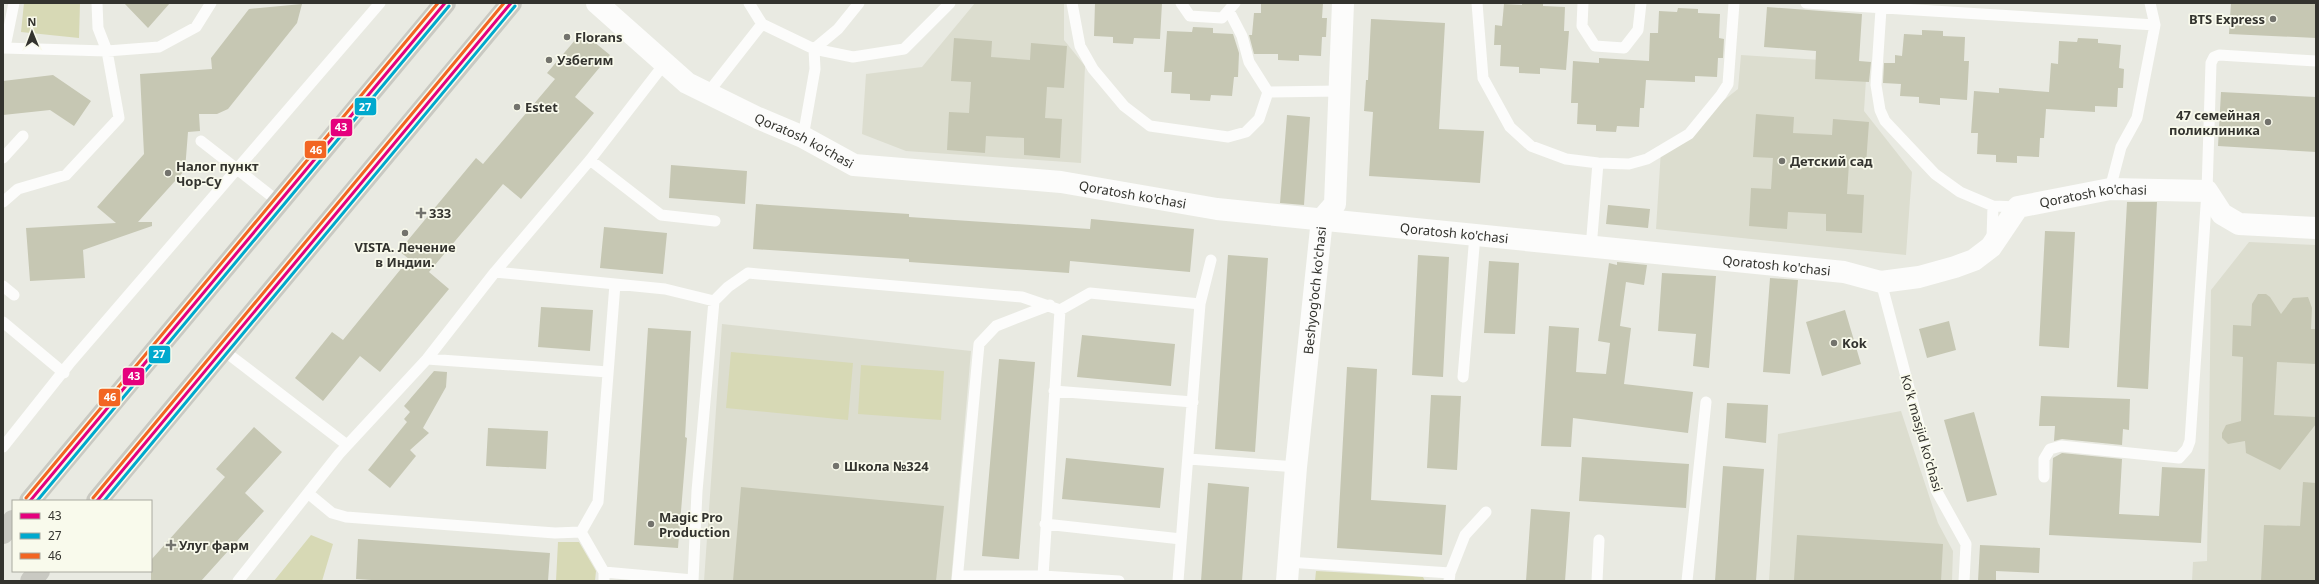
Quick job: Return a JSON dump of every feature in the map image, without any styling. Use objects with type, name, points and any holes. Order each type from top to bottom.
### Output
[{"type":"main road","points":[[31,500],[445,3]]},
{"type":"main road","points":[[98,500],[511,3]]},
{"type":"main road","points":[[3,519],[12,514]]},
{"type":"main road","points":[[3,533],[12,522]]},
{"type":"main road","points":[[31,581],[38,572]]},
{"type":"street","name":"Qoratosh ko'chasi","points":[[597,3],[687,83],[707,94],[803,137],[854,165],[1061,182],[1217,209],[1590,248],[1844,272],[1881,282],[1919,277],[1974,260],[1992,247],[2018,207],[2110,189],[2208,191]]},
{"type":"street","name":"Beshyog'och ko'chasi","points":[[1287,572],[1296,467],[1322,220],[1335,204],[1343,3]]},
{"type":"street","points":[[2208,191],[2222,214],[2238,224],[2316,228]]},
{"type":"lane","points":[[14,3],[6,25],[4,47],[108,51],[159,47],[196,27],[211,3]]},
{"type":"lane","points":[[3,202],[18,189],[66,175],[119,118],[108,51],[98,28],[97,3]]},
{"type":"lane","points":[[3,447],[64,373],[380,3]]},
{"type":"lane","points":[[749,3],[762,24],[814,49],[853,57],[904,49],[950,3]]},
{"type":"lane","points":[[814,49],[838,29],[859,3]]},
{"type":"lane","points":[[1072,3],[1080,46],[1093,69],[1124,106],[1150,126],[1228,137],[1246,132],[1259,119],[1268,92]]},
{"type":"lane","points":[[1181,3],[1190,16],[1222,18],[1232,7],[1249,62],[1268,92]]},
{"type":"lane","points":[[1476,3],[1483,78],[1510,127],[1531,146],[1566,159],[1598,163],[1629,164],[1647,158],[1689,134],[1728,84],[1734,3]]},
{"type":"lane","points":[[1583,3],[1582,26],[1595,46],[1624,48],[1638,30],[1641,3]]},
{"type":"lane","points":[[1806,3],[1881,9],[2155,25]]},
{"type":"lane","points":[[2110,189],[2121,147],[2137,118],[2155,25],[2150,3]]},
{"type":"lane","points":[[1881,9],[1876,85],[1878,103],[1885,121],[1935,174],[1960,192],[1993,206],[2018,207]]},
{"type":"lane","points":[[707,94],[762,24]]},
{"type":"lane","points":[[803,137],[815,69],[814,49]]},
{"type":"lane","points":[[2044,477],[2044,459],[2050,449],[2061,446],[2179,458],[2187,449],[2190,441],[2208,191],[2211,63],[2214,57],[2219,55],[2316,61]]},
{"type":"lane","points":[[238,581],[347,445],[427,360],[495,272],[590,160],[665,63]]},
{"type":"lane","points":[[1268,92],[1339,91]]},
{"type":"lane","points":[[3,158],[23,136]]},
{"type":"lane","points":[[201,141],[279,202]]},
{"type":"lane","points":[[590,160],[661,215],[715,221]]},
{"type":"lane","points":[[1590,248],[1598,163]]},
{"type":"lane","points":[[1992,247],[1993,206]]},
{"type":"lane","points":[[1463,377],[1475,235]]},
{"type":"lane","points":[[1178,581],[1189,459],[1200,304],[1211,260]]},
{"type":"lane","points":[[495,272],[665,289],[714,301]]},
{"type":"lane","points":[[581,532],[604,577],[693,581],[697,491],[714,301],[728,287],[748,273],[1022,297],[1050,305],[1060,310]]},
{"type":"lane","name":"Ko'k masjid ko'chasi","points":[[1881,282],[1936,490],[1966,544],[1964,581]]},
{"type":"lane","points":[[581,532],[598,502],[615,284]]},
{"type":"lane","points":[[3,286],[14,295]]},
{"type":"lane","points":[[1060,310],[1090,293],[1200,304]]},
{"type":"lane","points":[[1050,305],[996,326],[978,344],[957,578],[1043,576],[1119,581]]},
{"type":"lane","points":[[1043,576],[1060,310]]},
{"type":"lane","points":[[3,322],[64,373]]},
{"type":"lane","points":[[223,350],[347,445]]},
{"type":"lane","points":[[427,360],[608,372]]},
{"type":"lane","points":[[1054,391],[1193,402]]},
{"type":"lane","points":[[1687,581],[1706,402]]},
{"type":"lane","points":[[1189,459],[1296,467]]},
{"type":"lane","points":[[309,494],[332,513],[346,517],[555,533],[581,532]]},
{"type":"lane","points":[[1287,572],[1450,577],[1465,536],[1486,512]]},
{"type":"lane","points":[[1046,524],[1181,539]]},
{"type":"lane","points":[[1596,581],[1599,540]]},
{"type":"shaded area","points":[[975,3],[1064,3],[1064,40],[1085,66],[1081,163],[906,151],[862,134],[866,74],[922,67]]},
{"type":"shaded area","name":"Детский сад","points":[[1741,55],[1867,63],[1864,111],[1912,172],[1906,255],[1656,229],[1661,150],[1738,89]]},
{"type":"shaded area","points":[[2249,242],[2316,245],[2316,581],[2192,581],[2193,562],[2207,561],[2211,290]]},
{"type":"shaded area","name":"Школа №324","points":[[722,324],[971,351],[951,581],[704,581]]},
{"type":"shaded area","points":[[1901,411],[1938,523],[1953,551],[1952,581],[1769,581],[1778,434]]},
{"type":"green space","points":[[24,3],[80,3],[79,38],[21,32]]},
{"type":"green space","points":[[731,352],[853,363],[848,420],[726,408]]},
{"type":"green space","points":[[861,365],[944,371],[941,420],[858,414]]},
{"type":"green space","points":[[311,535],[333,544],[322,581],[274,581]]},
{"type":"green space","points":[[558,542],[579,542],[596,571],[595,581],[556,581]]},
{"type":"green space","points":[[1316,571],[1423,577],[1425,581],[1315,581]]},
{"type":"building","points":[[124,3],[170,3],[148,28]]},
{"type":"building","points":[[1095,3],[1162,3],[1160,39],[1134,38],[1133,44],[1113,43],[1113,37],[1094,36]]},
{"type":"building","points":[[1261,3],[1323,3],[1322,18],[1327,18],[1326,37],[1322,37],[1321,56],[1299,55],[1299,61],[1278,60],[1278,54],[1254,54],[1249,35],[1252,35],[1254,13],[1261,13]]},
{"type":"building","points":[[1522,3],[1543,3],[1543,6],[1565,7],[1564,31],[1569,31],[1566,70],[1540,68],[1540,74],[1519,73],[1519,67],[1500,66],[1501,45],[1494,45],[1495,25],[1502,26],[1504,4],[1522,5]]},
{"type":"building","name":"BTS Express","points":[[2231,3],[2316,3],[2316,38],[2229,34]]},
{"type":"building","points":[[302,4],[297,23],[228,109],[217,114],[199,114],[200,131],[188,132],[185,170],[138,222],[152,222],[152,226],[83,250],[85,278],[30,281],[26,228],[116,223],[97,207],[144,154],[140,74],[212,69],[211,58],[249,9]]},
{"type":"building","points":[[1767,7],[1862,14],[1859,61],[1871,62],[1869,82],[1815,79],[1816,51],[1764,47]]},
{"type":"building","points":[[1678,8],[1698,9],[1698,13],[1720,14],[1719,38],[1724,39],[1723,58],[1718,58],[1717,77],[1695,76],[1695,82],[1646,80],[1644,108],[1640,108],[1639,127],[1617,126],[1616,132],[1596,131],[1596,125],[1577,124],[1578,103],[1571,103],[1573,61],[1599,63],[1599,58],[1649,61],[1650,33],[1658,33],[1659,11],[1677,12]]},
{"type":"building","points":[[1371,19],[1445,23],[1439,129],[1484,131],[1480,183],[1369,176],[1373,112],[1364,111],[1366,80],[1368,80]]},
{"type":"building","points":[[1193,27],[1213,28],[1213,33],[1233,34],[1239,53],[1238,77],[1234,77],[1232,96],[1211,95],[1210,101],[1190,100],[1190,94],[1171,93],[1172,72],[1164,72],[1167,31],[1192,32]]},
{"type":"building","points":[[1922,30],[1943,31],[1943,36],[1965,37],[1964,61],[1969,61],[1967,100],[1940,98],[1940,105],[1919,103],[1919,97],[1900,96],[1901,84],[1883,83],[1884,63],[1895,63],[1895,55],[1902,56],[1904,34],[1922,35]]},
{"type":"building","points":[[582,32],[610,55],[575,97],[594,113],[521,199],[503,184],[429,272],[449,289],[380,372],[360,356],[323,401],[295,378],[332,332],[343,340],[409,259],[399,251],[476,158],[483,164],[555,79],[547,73]]},
{"type":"building","points":[[954,38],[992,41],[991,57],[1030,60],[1031,43],[1067,46],[1064,88],[1047,87],[1045,118],[1062,119],[1060,158],[1024,155],[1024,138],[986,136],[985,153],[947,150],[949,112],[969,113],[971,82],[951,81]]},
{"type":"building","points":[[2078,38],[2098,39],[2098,43],[2121,45],[2119,68],[2124,69],[2123,88],[2118,88],[2117,107],[2095,106],[2095,112],[2046,109],[2044,138],[2040,138],[2039,157],[2017,156],[2017,163],[1996,162],[1996,155],[1977,154],[1978,133],[1971,133],[1974,91],[1999,93],[1999,88],[2049,92],[2051,63],[2058,64],[2059,41],[2077,42]]},
{"type":"building","points":[[53,75],[91,101],[74,126],[50,110],[3,115],[3,81]]},
{"type":"building","name":"47 семейная поликлиника","points":[[2221,92],[2316,97],[2316,152],[2218,146]]},
{"type":"building","points":[[1756,114],[1794,117],[1793,133],[1832,135],[1833,119],[1869,122],[1866,164],[1849,163],[1847,194],[1864,195],[1862,233],[1826,231],[1826,214],[1788,212],[1787,229],[1749,226],[1751,188],[1771,189],[1773,158],[1753,157]]},
{"type":"building","points":[[1287,115],[1310,117],[1304,205],[1280,203]]},
{"type":"building","points":[[671,165],[747,171],[745,204],[669,198]]},
{"type":"building","points":[[2127,202],[2157,202],[2148,389],[2117,387]]},
{"type":"building","points":[[756,204],[909,214],[909,217],[1090,229],[1091,219],[1194,229],[1190,272],[1070,261],[1069,273],[909,262],[909,259],[753,249]]},
{"type":"building","points":[[1608,205],[1650,209],[1648,228],[1606,224]]},
{"type":"building","points":[[604,227],[667,233],[663,274],[600,268]]},
{"type":"building","points":[[2045,231],[2075,232],[2069,348],[2039,346]]},
{"type":"building","points":[[1228,255],[1268,258],[1255,452],[1215,449]]},
{"type":"building","points":[[1418,255],[1449,257],[1443,377],[1412,375]]},
{"type":"building","points":[[1489,261],[1519,263],[1515,334],[1484,333]]},
{"type":"building","points":[[1617,262],[1647,265],[1644,285],[1626,282],[1620,326],[1631,328],[1624,384],[1693,392],[1688,433],[1573,418],[1571,447],[1541,446],[1549,326],[1579,328],[1576,372],[1606,374],[1610,343],[1598,341],[1609,263],[1617,265]]},
{"type":"building","points":[[1662,273],[1716,276],[1709,368],[1693,366],[1696,334],[1658,331]]},
{"type":"building","points":[[1770,278],[1798,280],[1790,374],[1763,372]]},
{"type":"building","points":[[2258,294],[2266,294],[2270,297],[2281,314],[2293,298],[2308,297],[2312,308],[2311,329],[2316,329],[2316,364],[2277,362],[2274,415],[2316,417],[2316,424],[2280,470],[2246,453],[2245,441],[2228,444],[2222,438],[2222,433],[2226,425],[2241,421],[2243,357],[2232,356],[2233,325],[2251,326],[2252,304]]},
{"type":"building","points":[[541,307],[593,310],[590,351],[538,347]]},
{"type":"building","name":"Kok","points":[[1845,310],[1861,364],[1822,376],[1806,322]]},
{"type":"building","points":[[1949,321],[1956,350],[1927,358],[1919,329]]},
{"type":"building","points":[[648,328],[691,331],[685,437],[687,438],[678,548],[634,545]]},
{"type":"building","points":[[1082,335],[1175,344],[1171,386],[1077,377]]},
{"type":"building","points":[[999,359],[1035,362],[1019,559],[982,556]]},
{"type":"building","points":[[1347,367],[1377,369],[1371,500],[1446,505],[1442,555],[1337,548]]},
{"type":"building","points":[[434,371],[447,372],[446,387],[423,428],[429,433],[410,450],[416,456],[390,488],[368,470],[407,422],[404,419],[410,412],[404,406]]},
{"type":"building","points":[[1431,395],[1461,396],[1457,470],[1427,468]]},
{"type":"building","points":[[2041,396],[2130,399],[2129,430],[2123,429],[2122,445],[2062,439],[2054,441],[2055,426],[2039,426]]},
{"type":"building","points":[[1727,403],[1768,405],[1766,443],[1725,438]]},
{"type":"building","points":[[1974,412],[1997,495],[1967,502],[1944,420]]},
{"type":"building","points":[[254,427],[282,452],[245,493],[264,511],[201,581],[151,581],[152,559],[225,477],[216,469]]},
{"type":"building","points":[[488,428],[548,431],[546,469],[486,466]]},
{"type":"building","points":[[2062,453],[2122,459],[2119,514],[2159,516],[2162,467],[2205,469],[2201,543],[2049,535],[2053,458]]},
{"type":"building","points":[[1582,457],[1689,464],[1686,508],[1579,501]]},
{"type":"building","points":[[1066,458],[1164,468],[1160,508],[1062,499]]},
{"type":"building","points":[[1723,466],[1764,469],[1756,581],[1715,581]]},
{"type":"building","points":[[2303,482],[2316,483],[2316,581],[2261,581],[2264,525],[2300,526]]},
{"type":"building","points":[[1208,483],[1249,487],[1242,581],[1201,581]]},
{"type":"building","points":[[741,487],[944,506],[936,581],[733,581]]},
{"type":"building","points":[[1531,509],[1570,512],[1565,581],[1526,581]]},
{"type":"building","points":[[1797,535],[1943,544],[1941,581],[1794,580]]},
{"type":"building","points":[[358,539],[550,553],[548,581],[387,581],[356,579]]},
{"type":"building","points":[[1980,545],[2040,548],[2039,573],[1996,571],[1996,581],[1978,581]]},
{"type":"transit line","name":"46","points":[[26,498],[438,3]]},
{"type":"transit line","name":"43","points":[[31,500],[445,3]]},
{"type":"transit line","name":"46","points":[[93,498],[504,3]]},
{"type":"transit line","name":"43","points":[[98,500],[511,3]]},
{"type":"transit line","name":"27","points":[[38,500],[449,6]]},
{"type":"transit line","name":"27","points":[[105,500],[515,6]]},
{"type":"place","name":"BTS Express","points":[[2273,19]]},
{"type":"place","name":"Florans","points":[[567,37]]},
{"type":"place","name":"Узбегим","points":[[549,60]]},
{"type":"place","name":"Estet","points":[[517,107]]},
{"type":"place","name":"47 семейная поликлиника","points":[[2268,122]]},
{"type":"place","name":"Детский сад","points":[[1782,161]]},
{"type":"place","name":"Налог пункт Чор-Су","points":[[168,173]]},
{"type":"place","name":"333","points":[[421,213]]},
{"type":"place","name":"VISTA. Лечение в Индии.","points":[[405,233]]},
{"type":"place","name":"Kok","points":[[1834,343]]},
{"type":"place","name":"Школа №324","points":[[836,466]]},
{"type":"place","name":"Magic Pro Production","points":[[651,524]]},
{"type":"place","name":"Улуг фарм","points":[[171,545]]}]
